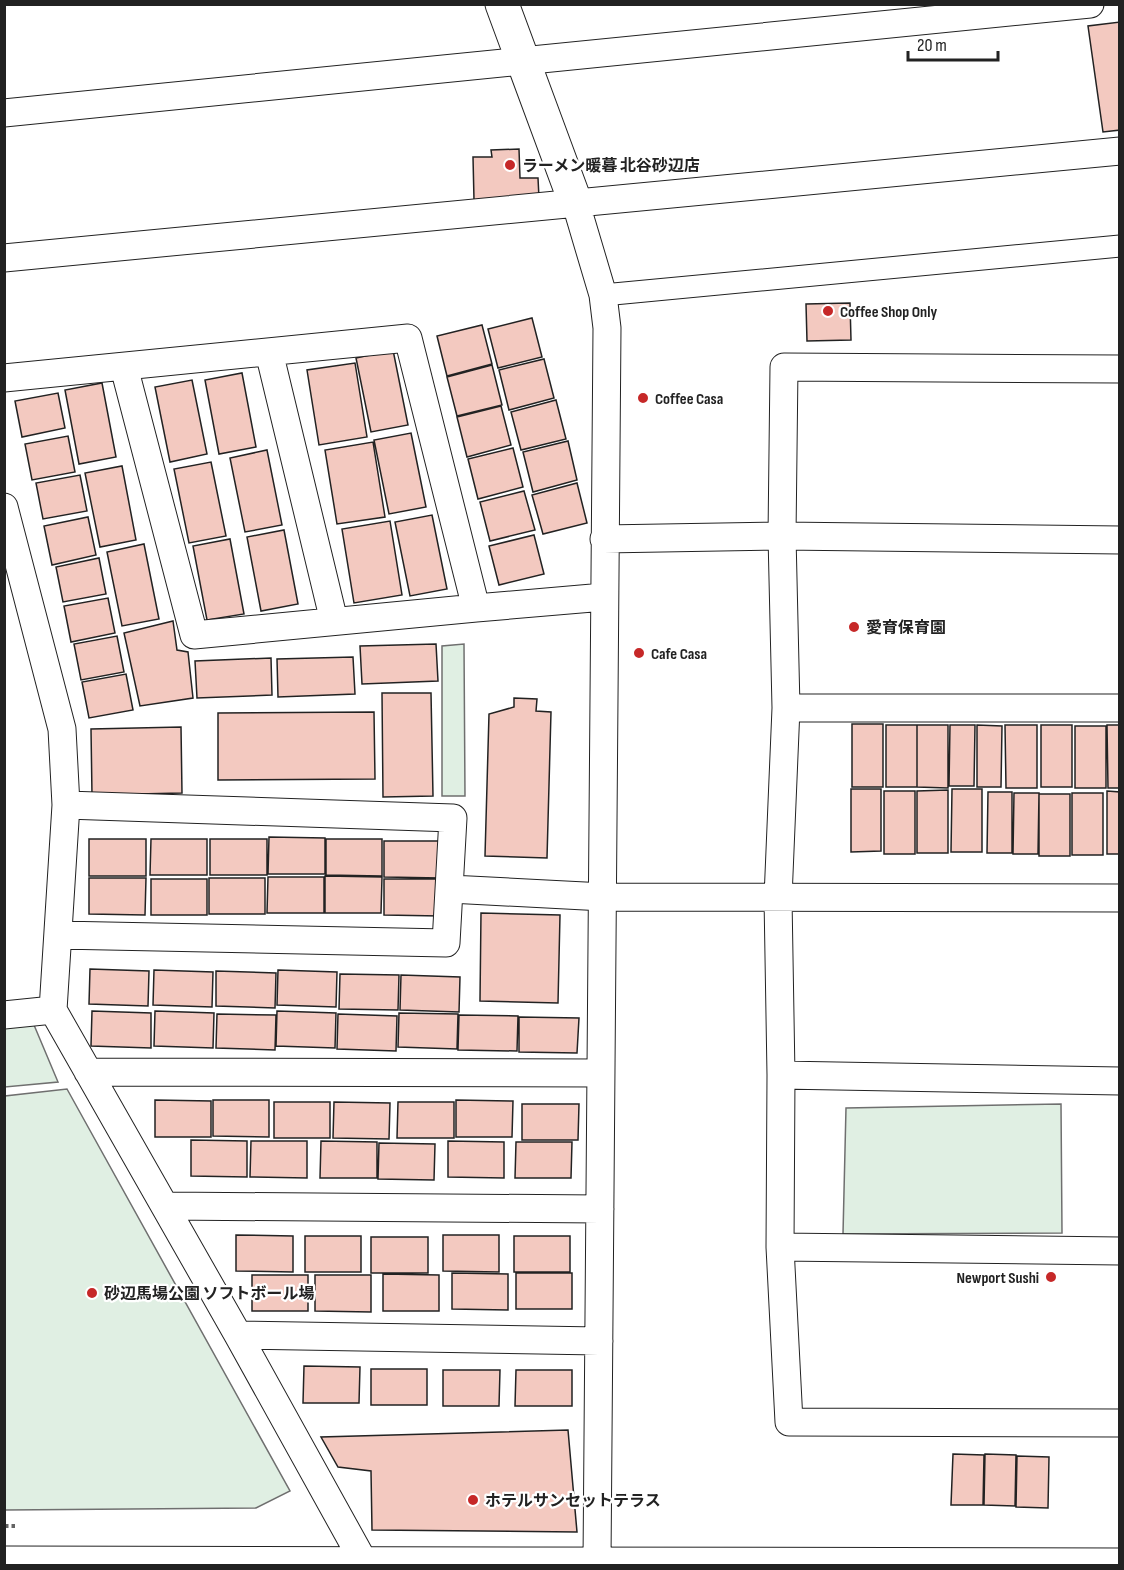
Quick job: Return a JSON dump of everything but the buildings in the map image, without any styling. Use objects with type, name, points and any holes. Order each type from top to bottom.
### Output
[{"type":"street","points":[[502,4],[576,204],[603,295],[607,328],[597,1561]]},
{"type":"street","points":[[4,113],[1090,4]]},
{"type":"street","points":[[4,258],[1119,152]]},
{"type":"street","points":[[603,295],[1119,246]]},
{"type":"street","points":[[4,378],[408,338],[476,608]]},
{"type":"street","points":[[269,352],[334,621]]},
{"type":"street","points":[[124,367],[194,635],[604,597]]},
{"type":"street","points":[[1119,369],[784,368],[782,536],[786,708],[778,898],[781,1075],[780,1247],[789,1422],[1119,1423]]},
{"type":"street","points":[[4,507],[62,729],[66,805],[53,1010],[365,1563]]},
{"type":"street","points":[[604,539],[782,536],[1119,540]]},
{"type":"street","points":[[786,708],[1119,708]]},
{"type":"street","points":[[58,935],[446,943],[450,889],[453,818],[66,805]]},
{"type":"street","points":[[450,889],[604,897],[1119,898]]},
{"type":"street","points":[[4,1015],[53,1010]]},
{"type":"street","points":[[88,1072],[602,1073]]},
{"type":"street","points":[[781,1075],[1119,1081]]},
{"type":"street","points":[[165,1206],[600,1209]]},
{"type":"street","points":[[780,1247],[1119,1251]]},
{"type":"street","points":[[238,1335],[599,1341]]},
{"type":"street","points":[[4,1560],[365,1563],[1119,1562]]},
{"type":"path","points":[[4,1526],[15,1526]]},
{"type":"green space","points":[[464,644],[465,796],[442,796],[442,646]]},
{"type":"green space","points":[[34,1025],[58,1082],[5,1087],[5,1027]]},
{"type":"green space","name":"砂辺馬場公園 ソフトボール場","points":[[67,1089],[290,1491],[256,1508],[5,1510],[5,1096]]},
{"type":"green space","points":[[1061,1104],[1062,1233],[843,1234],[846,1108]]},
{"type":"place","name":"ラーメン暖暮 北谷砂辺店","points":[[510,165]]},
{"type":"place","name":"Coffee Shop Only","points":[[828,311]]},
{"type":"place","name":"Coffee Casa","points":[[643,398]]},
{"type":"place","name":"愛育保育園","points":[[854,627]]},
{"type":"place","name":"Cafe Casa","points":[[639,653]]},
{"type":"place","name":"Newport Sushi","points":[[1051,1277]]},
{"type":"place","name":"砂辺馬場公園 ソフトボール場","points":[[92,1293]]},
{"type":"place","name":"ホテルサンセットテラス","points":[[473,1500]]}]
